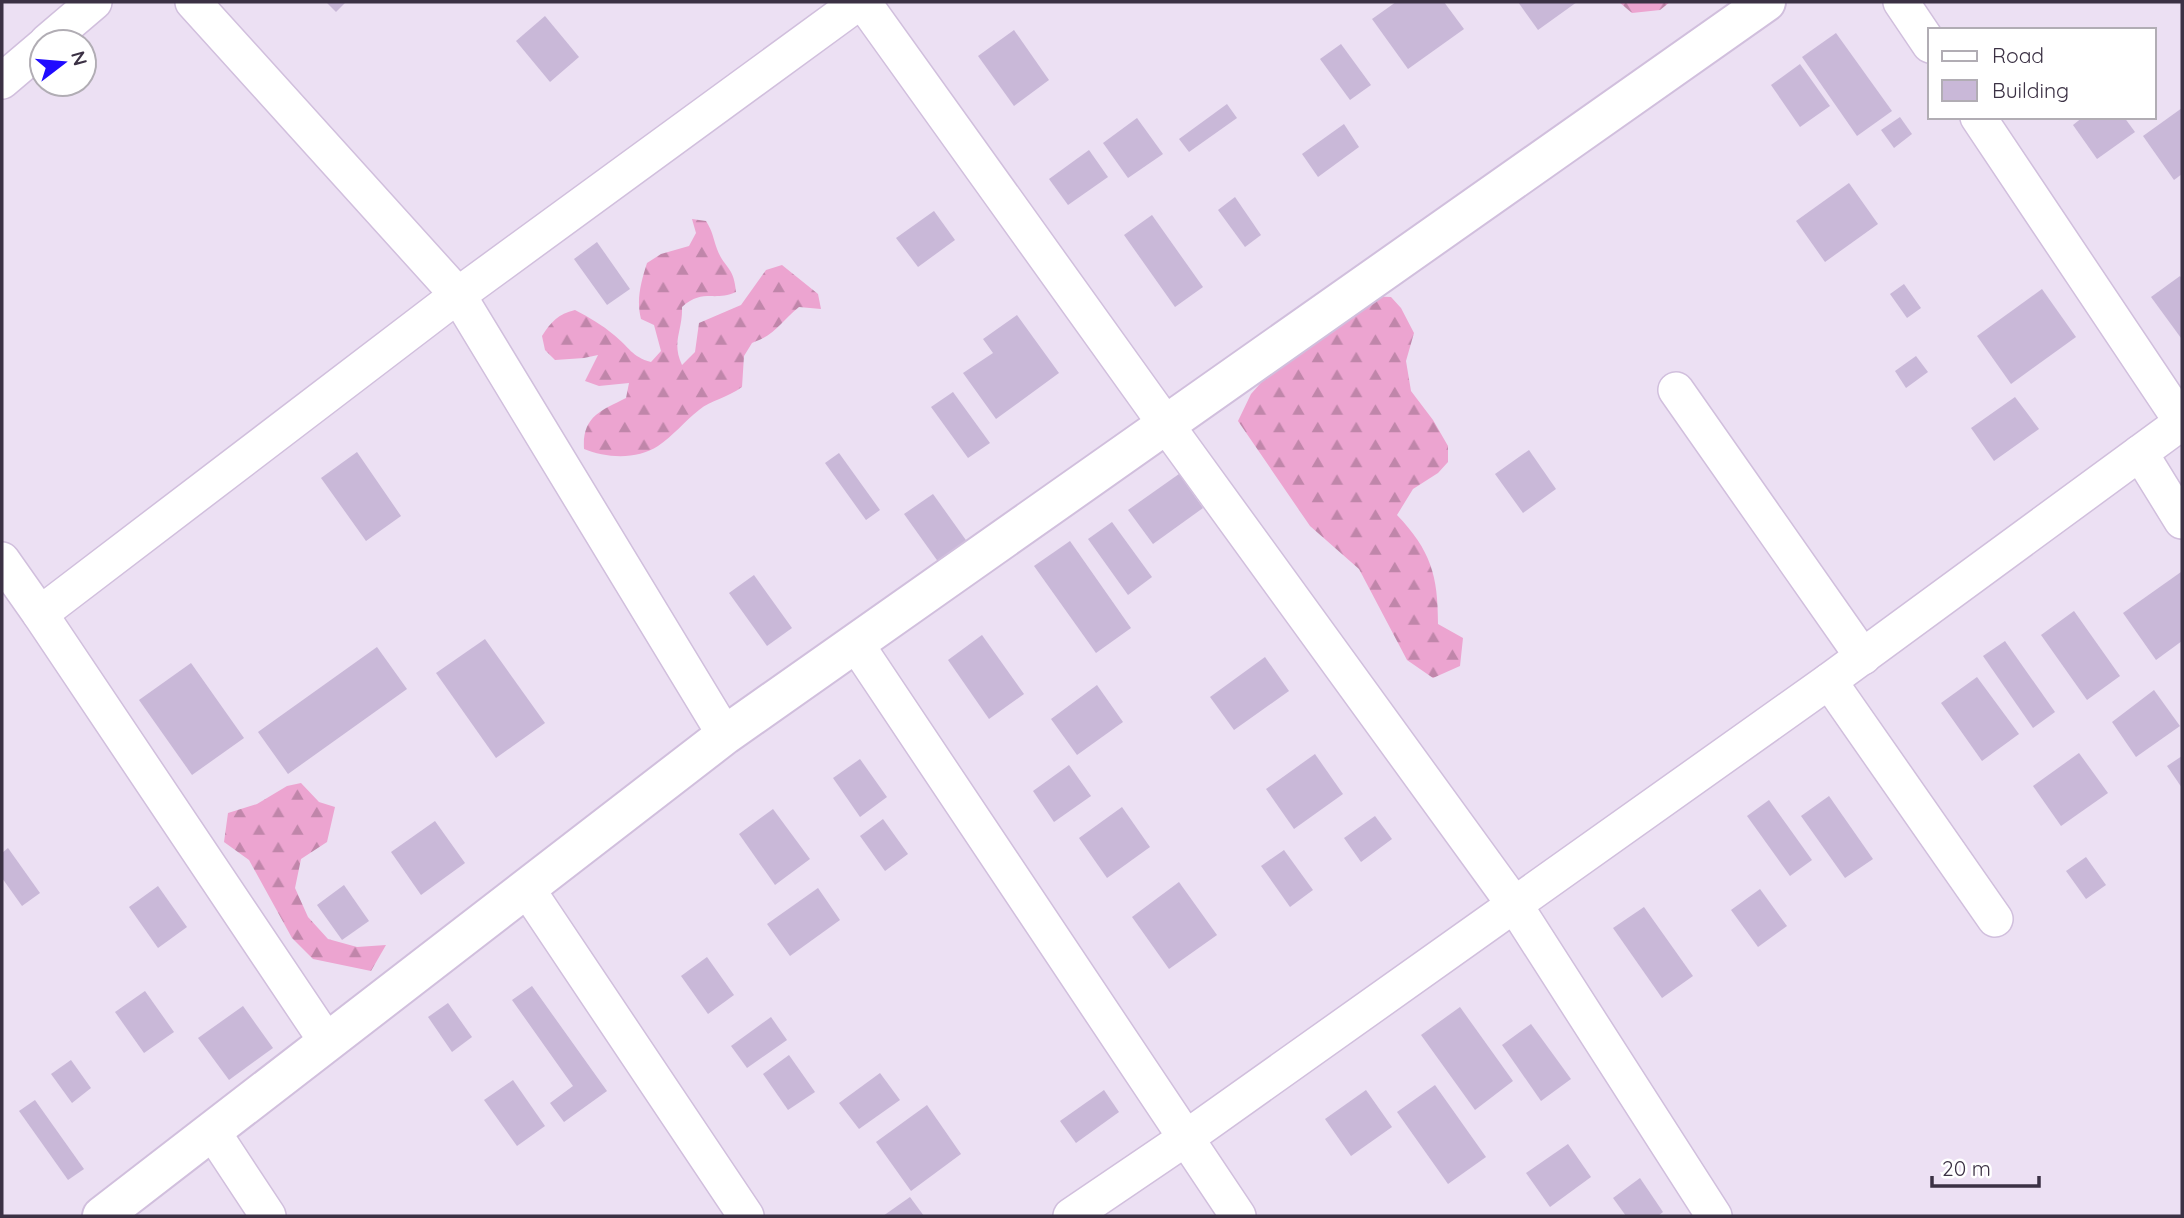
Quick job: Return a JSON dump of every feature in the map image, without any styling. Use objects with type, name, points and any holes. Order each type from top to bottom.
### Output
[{"type":"street","points":[[63,28],[94,2]]},
{"type":"street","points":[[192,2],[458,295],[725,735]]},
{"type":"street","points":[[40,614],[458,295],[861,2],[1514,904],[1714,1216]]},
{"type":"street","points":[[103,1216],[725,735],[1766,2]]},
{"type":"street","points":[[1901,2],[1928,42]]},
{"type":"street","points":[[2,81],[28,59]]},
{"type":"street","points":[[1071,1216],[1186,1138],[1863,657],[2182,422],[1979,119]]},
{"type":"street","points":[[1676,390],[1863,657]]},
{"type":"street","points":[[2140,453],[2182,522]]},
{"type":"street","points":[[2,561],[327,1042]]},
{"type":"street","points":[[856,644],[1238,1216]]},
{"type":"street","points":[[1829,681],[1995,919]]},
{"type":"street","points":[[527,889],[746,1216]]},
{"type":"street","points":[[212,1131],[268,1216]]},
{"type":"green space","points":[[1619,2],[1670,2],[1660,10],[1632,13]]},
{"type":"green space","points":[[692,219],[706,221],[720,255],[731,272],[736,292],[696,298],[682,307],[677,343],[682,365],[695,352],[699,323],[741,305],[766,270],[782,265],[818,294],[821,309],[799,307],[773,332],[752,343],[744,356],[742,387],[704,407],[650,451],[621,456],[584,449],[586,429],[594,416],[626,398],[629,383],[599,386],[585,381],[598,355],[555,360],[545,350],[542,336],[555,319],[575,310],[605,328],[635,354],[651,362],[661,351],[654,325],[641,319],[640,291],[647,263],[661,254],[689,246],[696,233]]},
{"type":"green space","points":[[1367,296],[1391,297],[1401,308],[1414,333],[1406,361],[1411,391],[1448,446],[1448,462],[1438,473],[1413,489],[1397,515],[1418,540],[1430,565],[1436,591],[1438,624],[1463,638],[1460,666],[1433,678],[1407,660],[1359,569],[1310,526],[1238,421],[1251,394],[1273,369]]},
{"type":"green space","points":[[301,783],[319,802],[335,807],[327,842],[301,859],[295,888],[308,917],[328,939],[357,947],[386,945],[371,971],[313,959],[292,938],[249,860],[224,842],[228,813],[257,804],[287,786]]},
{"type":"building","points":[[326,2],[346,2],[336,12]]},
{"type":"building","points":[[1396,2],[1444,2],[1464,29],[1408,69],[1372,19]]},
{"type":"building","points":[[1518,2],[1577,2],[1538,30]]},
{"type":"building","points":[[545,16],[579,57],[550,82],[516,41]]},
{"type":"building","points":[[1014,30],[1049,80],[1014,106],[978,56]]},
{"type":"building","points":[[1836,33],[1892,111],[1857,136],[1802,57]]},
{"type":"building","points":[[1341,44],[1371,85],[1350,100],[1320,59]]},
{"type":"building","points":[[1800,64],[1830,106],[1800,127],[1771,85]]},
{"type":"building","points":[[1227,104],[1237,118],[1189,152],[1179,139]]},
{"type":"building","points":[[2182,108],[2182,174],[2174,180],[2143,136]]},
{"type":"building","points":[[1900,117],[1912,134],[1894,148],[1881,130]]},
{"type":"building","points":[[1137,118],[1163,154],[1128,178],[1103,143]]},
{"type":"building","points":[[2080,119],[2125,119],[2135,132],[2097,159],[2073,125]]},
{"type":"building","points":[[1344,124],[1359,147],[1318,177],[1302,154]]},
{"type":"building","points":[[1089,150],[1108,177],[1068,205],[1049,179]]},
{"type":"building","points":[[1849,183],[1878,224],[1825,262],[1796,221]]},
{"type":"building","points":[[1235,197],[1261,235],[1245,247],[1218,210]]},
{"type":"building","points":[[934,211],[955,240],[918,267],[896,238]]},
{"type":"building","points":[[1152,215],[1203,287],[1175,307],[1124,235]]},
{"type":"building","points":[[597,242],[630,289],[607,305],[574,259]]},
{"type":"building","points":[[2180,276],[2182,279],[2181,338],[2151,297]]},
{"type":"building","points":[[1904,284],[1921,308],[1907,318],[1890,294]]},
{"type":"building","points":[[2042,289],[2076,337],[2011,384],[1977,336]]},
{"type":"building","points":[[1017,315],[1059,373],[996,419],[963,373],[993,353],[983,339]]},
{"type":"building","points":[[1916,356],[1928,372],[1906,388],[1895,371]]},
{"type":"building","points":[[953,392],[990,443],[968,458],[931,407]]},
{"type":"building","points":[[2015,397],[2039,429],[1994,461],[1971,428]]},
{"type":"building","points":[[1529,450],[1556,489],[1523,513],[1495,474]]},
{"type":"building","points":[[357,452],[401,516],[366,541],[321,478]]},
{"type":"building","points":[[839,453],[880,510],[866,520],[825,463]]},
{"type":"building","points":[[1179,474],[1203,508],[1153,544],[1128,510]]},
{"type":"building","points":[[933,494],[968,543],[939,563],[904,514]]},
{"type":"building","points":[[1112,522],[1152,577],[1128,595],[1088,539]]},
{"type":"building","points":[[1070,541],[1131,628],[1096,653],[1034,566]]},
{"type":"building","points":[[2181,572],[2182,641],[2156,660],[2123,613]]},
{"type":"building","points":[[754,575],[792,628],[767,646],[729,593]]},
{"type":"building","points":[[2074,611],[2120,676],[2087,700],[2041,635]]},
{"type":"building","points":[[982,635],[1024,694],[989,719],[948,660]]},
{"type":"building","points":[[485,639],[545,723],[496,758],[436,673]]},
{"type":"building","points":[[2005,641],[2055,712],[2033,728],[1983,656]]},
{"type":"building","points":[[377,647],[407,689],[288,774],[258,732]]},
{"type":"building","points":[[1265,657],[1289,691],[1234,730],[1210,697]]},
{"type":"building","points":[[191,663],[244,738],[192,775],[139,700]]},
{"type":"building","points":[[1977,677],[2019,734],[1982,761],[1941,703]]},
{"type":"building","points":[[1097,685],[1123,722],[1077,755],[1051,719]]},
{"type":"building","points":[[2154,690],[2180,726],[2136,757],[2112,722]]},
{"type":"building","points":[[2079,753],[2108,793],[2061,826],[2033,786]]},
{"type":"building","points":[[1315,754],[1343,794],[1294,829],[1266,789]]},
{"type":"building","points":[[2182,756],[2182,788],[2167,766]]},
{"type":"building","points":[[860,759],[887,797],[860,817],[833,778]]},
{"type":"building","points":[[1069,765],[1091,796],[1054,822],[1033,791]]},
{"type":"building","points":[[1829,796],[1873,859],[1845,878],[1801,816]]},
{"type":"building","points":[[1769,800],[1812,860],[1790,876],[1747,816]]},
{"type":"building","points":[[1122,807],[1150,847],[1107,878],[1079,838]]},
{"type":"building","points":[[773,809],[810,859],[775,885],[739,834]]},
{"type":"building","points":[[1375,816],[1392,839],[1361,862],[1344,838]]},
{"type":"building","points":[[883,819],[908,854],[885,871],[860,836]]},
{"type":"building","points":[[435,821],[465,863],[421,895],[391,852]]},
{"type":"building","points":[[8,848],[40,893],[22,906],[2,878],[2,853]]},
{"type":"building","points":[[1284,850],[1313,890],[1290,907],[1261,866]]},
{"type":"building","points":[[2086,857],[2106,885],[2086,899],[2066,871]]},
{"type":"building","points":[[1179,882],[1217,935],[1169,969],[1132,917]]},
{"type":"building","points":[[344,885],[369,921],[342,940],[317,905]]},
{"type":"building","points":[[158,886],[187,927],[158,948],[129,907]]},
{"type":"building","points":[[818,888],[840,920],[790,956],[767,924]]},
{"type":"building","points":[[1760,889],[1787,926],[1758,947],[1731,910]]},
{"type":"building","points":[[1644,907],[1693,976],[1662,998],[1613,928]]},
{"type":"building","points":[[707,957],[734,995],[708,1014],[681,976]]},
{"type":"building","points":[[532,986],[607,1091],[564,1122],[550,1103],[573,1086],[512,1000]]},
{"type":"building","points":[[145,991],[174,1032],[144,1053],[115,1012]]},
{"type":"building","points":[[448,1003],[472,1037],[452,1052],[428,1017]]},
{"type":"building","points":[[243,1006],[273,1048],[229,1080],[198,1038]]},
{"type":"building","points":[[1460,1007],[1513,1081],[1475,1110],[1421,1035]]},
{"type":"building","points":[[771,1017],[787,1040],[747,1068],[731,1046]]},
{"type":"building","points":[[1531,1024],[1571,1079],[1541,1101],[1502,1045]]},
{"type":"building","points":[[789,1055],[815,1092],[788,1110],[763,1074]]},
{"type":"building","points":[[71,1060],[91,1088],[72,1103],[51,1074]]},
{"type":"building","points":[[880,1073],[900,1100],[859,1129],[839,1103]]},
{"type":"building","points":[[513,1080],[545,1126],[517,1146],[484,1100]]},
{"type":"building","points":[[1435,1085],[1486,1157],[1448,1184],[1397,1112]]},
{"type":"building","points":[[1104,1090],[1119,1112],[1076,1143],[1060,1121]]},
{"type":"building","points":[[1366,1090],[1392,1127],[1351,1156],[1325,1119]]},
{"type":"building","points":[[35,1100],[84,1169],[68,1180],[19,1111]]},
{"type":"building","points":[[927,1105],[961,1154],[911,1191],[876,1142]]},
{"type":"building","points":[[1568,1144],[1591,1177],[1550,1207],[1526,1173]]},
{"type":"building","points":[[1640,1178],[1663,1212],[1658,1216],[1626,1216],[1613,1198]]},
{"type":"building","points":[[910,1197],[924,1216],[883,1216]]}]
